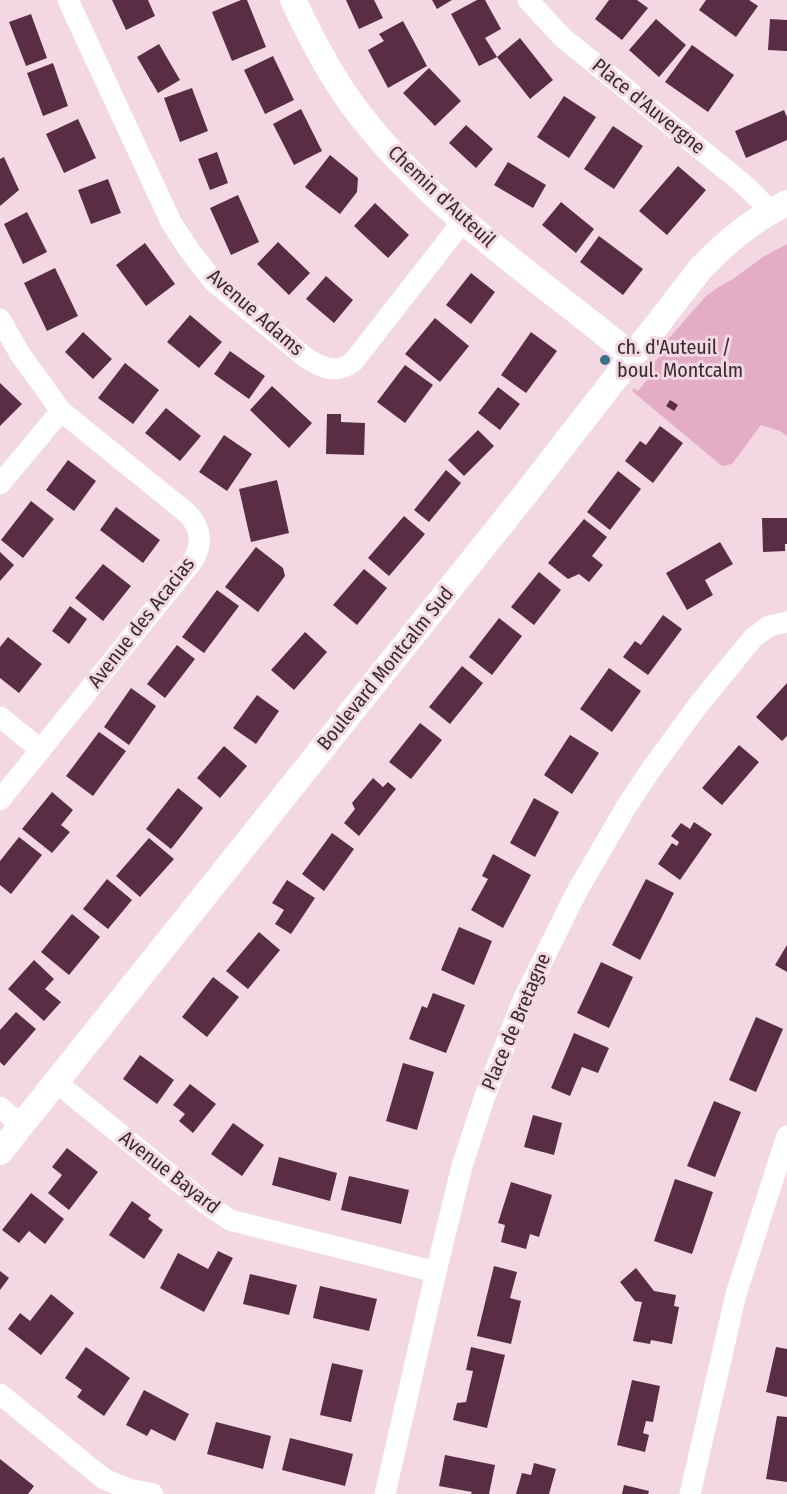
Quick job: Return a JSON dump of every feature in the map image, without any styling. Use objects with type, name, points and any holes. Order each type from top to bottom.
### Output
[{"type":"street","name":"Avenue Adams","points":[[68,0],[171,222],[189,250],[214,282],[305,357],[320,366],[339,369],[353,362],[463,221]]},
{"type":"street","name":"Chemin d'Auteuil","points":[[293,0],[329,70],[364,120],[417,180],[463,221],[632,356]]},
{"type":"street","name":"Place d'Auvergne","points":[[528,0],[562,37],[758,198],[778,208]]},
{"type":"street","name":"Boulevard Montcalm Sud","points":[[0,1152],[528,492],[707,262],[726,244],[778,208]]},
{"type":"street","name":"Avenue des Acacias","points":[[0,319],[20,354],[61,411],[187,513],[197,526],[200,540],[192,562],[0,800]]},
{"type":"street","points":[[0,484],[61,411]]},
{"type":"street","name":"Place de Bretagne","points":[[385,1494],[436,1272],[469,1142],[491,1078],[523,1000],[576,893],[637,790],[699,704],[753,638],[769,626],[787,622]]},
{"type":"street","points":[[0,717],[41,750]]},
{"type":"street","name":"Avenue Bayard","points":[[56,1082],[205,1203],[230,1220],[436,1272]]},
{"type":"street","points":[[0,1107],[21,1125]]},
{"type":"street","points":[[690,1494],[736,1294],[787,1136]]},
{"type":"street","points":[[0,1394],[104,1479],[148,1494]]},
{"type":"shaded area","points":[[787,244],[787,436],[780,431],[761,425],[732,464],[722,466],[632,391],[634,388],[638,391],[651,375],[647,371],[659,357],[664,341],[706,296],[763,257]]},
{"type":"building","points":[[112,0],[148,0],[155,16],[126,30]]},
{"type":"building","points":[[241,0],[247,0],[266,47],[232,61],[212,12]]},
{"type":"building","points":[[346,0],[374,0],[383,18],[359,29]]},
{"type":"building","points":[[432,0],[452,0],[437,9]]},
{"type":"building","points":[[477,0],[485,0],[501,29],[485,38],[497,57],[479,66],[451,14]]},
{"type":"building","points":[[609,0],[637,0],[648,8],[622,40],[595,19]]},
{"type":"building","points":[[706,0],[749,0],[758,6],[736,37],[699,10]]},
{"type":"building","points":[[31,14],[47,58],[26,66],[9,22]]},
{"type":"building","points":[[656,19],[686,45],[659,77],[629,50]]},
{"type":"building","points":[[770,19],[787,20],[787,51],[768,50]]},
{"type":"building","points":[[403,21],[427,66],[388,88],[368,50],[384,41],[379,34]]},
{"type":"building","points":[[520,38],[553,80],[530,99],[497,57]]},
{"type":"building","points":[[159,44],[180,80],[158,93],[137,57]]},
{"type":"building","points":[[692,45],[734,75],[708,112],[665,82]]},
{"type":"building","points":[[273,56],[294,100],[265,114],[244,70]]},
{"type":"building","points":[[53,63],[68,106],[43,116],[27,73]]},
{"type":"building","points":[[429,68],[461,101],[435,126],[403,93]]},
{"type":"building","points":[[192,88],[208,131],[180,142],[164,98]]},
{"type":"building","points":[[564,96],[596,117],[569,158],[537,137]]},
{"type":"building","points":[[301,109],[322,151],[294,165],[273,124]]},
{"type":"building","points":[[784,110],[787,117],[787,140],[746,158],[735,131]]},
{"type":"building","points":[[78,119],[96,158],[64,173],[46,134]]},
{"type":"building","points":[[466,125],[493,149],[476,168],[449,143]]},
{"type":"building","points":[[613,126],[643,146],[614,189],[584,169]]},
{"type":"building","points":[[217,152],[228,183],[210,190],[198,159]]},
{"type":"building","points":[[330,155],[358,178],[357,192],[340,214],[305,187]]},
{"type":"building","points":[[4,157],[19,190],[0,206],[0,159]]},
{"type":"building","points":[[508,162],[546,185],[533,208],[494,185]]},
{"type":"building","points":[[678,166],[706,190],[667,235],[639,211]]},
{"type":"building","points":[[108,179],[121,213],[91,224],[78,190]]},
{"type":"building","points":[[238,195],[259,242],[231,255],[210,208]]},
{"type":"building","points":[[561,202],[594,229],[576,253],[542,225]]},
{"type":"building","points":[[375,203],[409,235],[388,258],[354,226]]},
{"type":"building","points":[[27,212],[47,252],[23,264],[4,224]]},
{"type":"building","points":[[599,236],[643,269],[623,295],[580,262]]},
{"type":"building","points":[[278,242],[310,273],[289,295],[257,264]]},
{"type":"building","points":[[145,243],[175,284],[146,306],[116,265]]},
{"type":"building","points":[[55,268],[78,316],[47,331],[24,283]]},
{"type":"building","points":[[471,273],[495,292],[471,324],[446,305]]},
{"type":"building","points":[[326,276],[353,300],[334,323],[306,299]]},
{"type":"building","points":[[190,315],[222,342],[199,368],[167,342]]},
{"type":"building","points":[[435,318],[469,346],[440,382],[405,354]]},
{"type":"building","points":[[83,332],[112,359],[93,379],[65,352]]},
{"type":"building","points":[[531,332],[557,351],[526,393],[501,375]]},
{"type":"building","points":[[230,351],[265,376],[249,399],[214,374]]},
{"type":"building","points":[[125,363],[159,390],[133,424],[98,398]]},
{"type":"building","points":[[405,365],[433,385],[405,423],[377,402]]},
{"type":"building","points":[[0,383],[22,404],[0,426]]},
{"type":"building","points":[[272,386],[312,423],[289,448],[250,410]]},
{"type":"building","points":[[498,387],[520,404],[500,430],[478,413]]},
{"type":"building","points":[[670,400],[678,405],[674,411],[666,406]]},
{"type":"building","points":[[166,408],[201,436],[180,461],[145,433]]},
{"type":"building","points":[[327,414],[341,414],[341,422],[365,423],[364,455],[326,454]]},
{"type":"building","points":[[660,426],[683,443],[653,483],[625,461],[640,441],[646,445]]},
{"type":"building","points":[[478,430],[494,446],[464,476],[448,460]]},
{"type":"building","points":[[224,435],[252,454],[227,491],[199,472]]},
{"type":"building","points":[[68,460],[96,481],[74,511],[46,490]]},
{"type":"building","points":[[446,470],[461,483],[429,522],[414,510]]},
{"type":"building","points":[[618,471],[641,489],[610,530],[587,512]]},
{"type":"building","points":[[277,480],[289,533],[251,542],[239,489]]},
{"type":"building","points":[[31,501],[54,519],[23,558],[1,540]]},
{"type":"building","points":[[116,507],[160,540],[143,563],[100,530]]},
{"type":"building","points":[[404,516],[425,534],[389,576],[368,558]]},
{"type":"building","points":[[762,518],[787,518],[785,551],[763,552]]},
{"type":"building","points":[[584,519],[607,537],[592,556],[603,565],[589,582],[579,574],[568,579],[548,563]]},
{"type":"building","points":[[720,542],[733,564],[705,580],[713,595],[687,610],[666,573]]},
{"type":"building","points":[[256,547],[283,568],[285,576],[258,612],[225,587]]},
{"type":"building","points":[[0,552],[14,565],[0,581]]},
{"type":"building","points":[[103,564],[131,586],[103,621],[75,598]]},
{"type":"building","points":[[364,569],[387,588],[357,625],[333,605]]},
{"type":"building","points":[[539,572],[561,590],[534,625],[511,607]]},
{"type":"building","points":[[217,590],[239,606],[204,653],[182,637]]},
{"type":"building","points":[[70,606],[87,619],[69,644],[52,631]]},
{"type":"building","points":[[663,615],[682,629],[648,675],[623,657],[635,641],[641,645]]},
{"type":"building","points":[[499,618],[522,636],[492,675],[469,657]]},
{"type":"building","points":[[305,632],[327,652],[294,690],[271,670]]},
{"type":"building","points":[[8,637],[42,664],[19,693],[0,678],[0,647]]},
{"type":"building","points":[[177,645],[195,659],[165,698],[147,684]]},
{"type":"building","points":[[462,666],[483,683],[450,724],[429,707]]},
{"type":"building","points":[[609,668],[641,691],[612,732],[580,709]]},
{"type":"building","points":[[787,683],[787,736],[782,741],[756,717]]},
{"type":"building","points":[[131,688],[156,706],[129,745],[104,727]]},
{"type":"building","points":[[257,695],[279,711],[256,744],[233,728]]},
{"type":"building","points":[[420,723],[442,740],[411,779],[389,762]]},
{"type":"building","points":[[99,732],[126,751],[93,796],[66,776]]},
{"type":"building","points":[[570,735],[599,753],[572,794],[544,775]]},
{"type":"building","points":[[739,745],[759,762],[722,805],[702,788]]},
{"type":"building","points":[[224,746],[247,766],[220,798],[197,778]]},
{"type":"building","points":[[373,778],[383,787],[388,782],[396,789],[359,836],[344,823],[355,809],[352,803]]},
{"type":"building","points":[[178,788],[203,808],[171,849],[146,829]]},
{"type":"building","points":[[52,792],[73,810],[61,825],[70,832],[52,853],[22,829]]},
{"type":"building","points":[[534,798],[559,812],[535,857],[510,843]]},
{"type":"building","points":[[694,822],[712,834],[680,880],[658,864],[672,843],[677,846],[679,842],[671,836],[681,823],[690,829]]},
{"type":"building","points":[[332,833],[354,849],[324,891],[302,874]]},
{"type":"building","points":[[19,837],[42,855],[11,894],[0,885],[0,861]]},
{"type":"building","points":[[149,838],[174,859],[140,897],[116,876]]},
{"type":"building","points":[[493,854],[531,875],[503,928],[471,910],[488,879],[482,876]]},
{"type":"building","points":[[107,879],[132,900],[108,929],[83,909]]},
{"type":"building","points":[[646,879],[674,893],[640,960],[612,945]]},
{"type":"building","points":[[287,880],[315,898],[291,934],[275,924],[284,910],[272,903]]},
{"type":"building","points":[[72,914],[100,937],[69,975],[41,952]]},
{"type":"building","points":[[459,927],[492,941],[474,985],[441,970]]},
{"type":"building","points":[[259,932],[280,950],[248,989],[226,971]]},
{"type":"building","points":[[787,945],[787,972],[775,965]]},
{"type":"building","points":[[34,960],[54,979],[45,989],[61,1002],[44,1021],[8,989]]},
{"type":"building","points":[[601,962],[633,977],[609,1028],[577,1013]]},
{"type":"building","points":[[213,977],[239,997],[207,1037],[182,1017]]},
{"type":"building","points":[[433,993],[465,1005],[446,1053],[409,1039],[422,1006],[427,1008]]},
{"type":"building","points":[[16,1012],[36,1029],[4,1066],[0,1062],[0,1030]]},
{"type":"building","points":[[756,1017],[783,1029],[756,1092],[729,1080]]},
{"type":"building","points":[[574,1033],[609,1048],[598,1073],[582,1067],[570,1096],[551,1088]]},
{"type":"building","points":[[140,1055],[174,1080],[157,1104],[123,1079]]},
{"type":"building","points":[[403,1063],[434,1072],[417,1130],[386,1121]]},
{"type":"building","points":[[190,1084],[216,1104],[193,1133],[179,1121],[185,1114],[173,1105]]},
{"type":"building","points":[[714,1101],[741,1112],[715,1177],[687,1166]]},
{"type":"building","points":[[533,1115],[562,1123],[554,1155],[524,1147]]},
{"type":"building","points":[[233,1123],[264,1145],[242,1176],[211,1154]]},
{"type":"building","points":[[67,1148],[98,1172],[69,1210],[48,1193],[62,1175],[52,1167]]},
{"type":"building","points":[[279,1157],[337,1173],[330,1201],[272,1185]]},
{"type":"building","points":[[349,1176],[409,1190],[401,1224],[341,1210]]},
{"type":"building","points":[[675,1179],[713,1192],[692,1254],[654,1241]]},
{"type":"building","points":[[511,1182],[552,1195],[539,1237],[530,1234],[526,1249],[501,1242],[505,1225],[498,1223]]},
{"type":"building","points":[[31,1193],[64,1219],[45,1244],[29,1231],[19,1243],[2,1230]]},
{"type":"building","points":[[132,1201],[151,1215],[148,1219],[163,1230],[144,1259],[109,1235]]},
{"type":"building","points":[[218,1251],[233,1258],[204,1312],[160,1288],[178,1253],[208,1269]]},
{"type":"building","points":[[494,1266],[517,1272],[510,1298],[521,1301],[511,1344],[477,1336]]},
{"type":"building","points":[[636,1268],[654,1291],[676,1295],[674,1306],[679,1307],[672,1344],[651,1340],[650,1344],[633,1341],[642,1302],[635,1301],[620,1282]]},
{"type":"building","points":[[0,1271],[9,1278],[0,1290]]},
{"type":"building","points":[[250,1274],[297,1285],[289,1315],[243,1304]]},
{"type":"building","points":[[320,1286],[377,1299],[369,1331],[313,1318]]},
{"type":"building","points":[[51,1294],[74,1313],[41,1355],[8,1329],[20,1313],[30,1321]]},
{"type":"building","points":[[86,1347],[130,1378],[104,1416],[77,1397],[82,1390],[65,1378]]},
{"type":"building","points":[[471,1347],[505,1355],[487,1428],[453,1420],[457,1403],[466,1402],[473,1371],[466,1370]]},
{"type":"building","points":[[776,1347],[787,1349],[787,1397],[766,1392]]},
{"type":"building","points":[[332,1363],[363,1370],[351,1422],[320,1415]]},
{"type":"building","points":[[632,1380],[660,1386],[653,1422],[646,1421],[643,1433],[649,1435],[645,1452],[617,1445]]},
{"type":"building","points":[[144,1390],[189,1414],[175,1441],[151,1429],[147,1436],[126,1425]]},
{"type":"building","points":[[777,1416],[787,1417],[787,1482],[766,1479]]},
{"type":"building","points":[[216,1422],[271,1436],[263,1469],[207,1454]]},
{"type":"building","points":[[290,1438],[353,1454],[345,1486],[282,1470]]},
{"type":"building","points":[[445,1455],[495,1465],[489,1494],[471,1494],[472,1492],[439,1486]]},
{"type":"building","points":[[0,1459],[34,1486],[28,1494],[0,1494]]},
{"type":"building","points":[[534,1463],[556,1469],[549,1494],[516,1494],[522,1473],[531,1475]]},
{"type":"building","points":[[624,1485],[649,1491],[648,1494],[622,1494]]},
{"type":"place","name":"ch. d'Auteuil / boul. Montcalm","points":[[605,360]]}]
